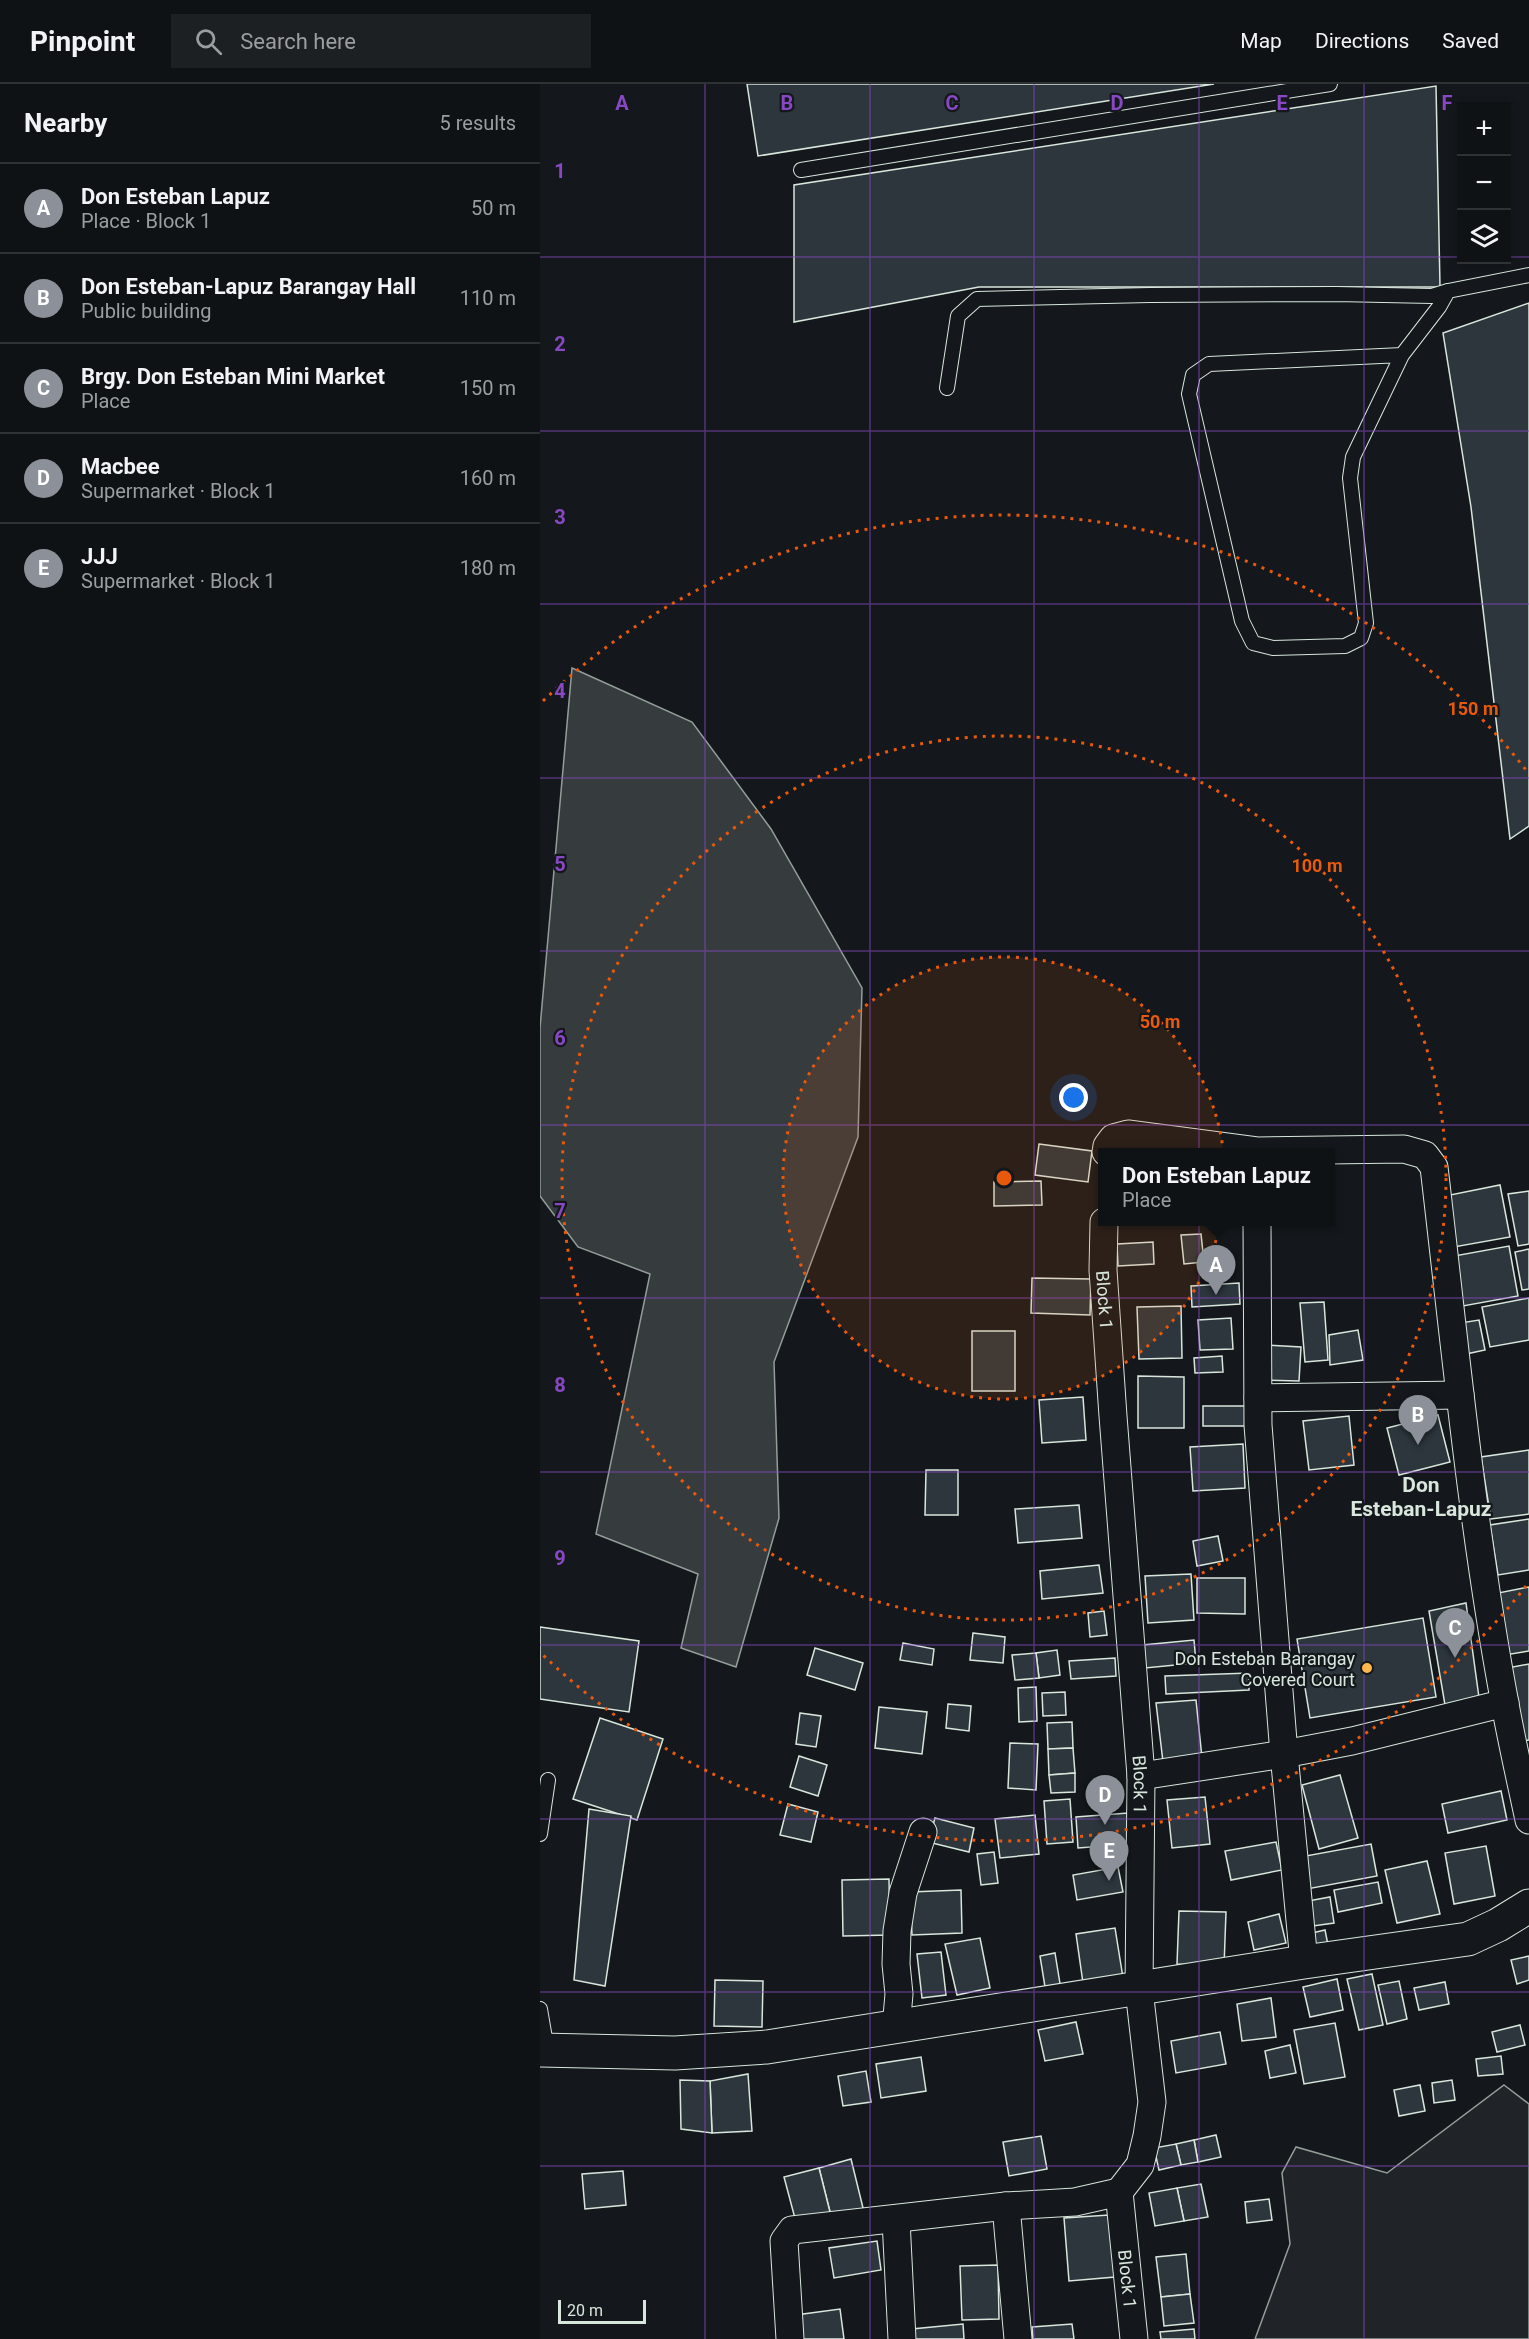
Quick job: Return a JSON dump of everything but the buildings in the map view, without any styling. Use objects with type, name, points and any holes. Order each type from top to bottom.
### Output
[{"type":"street","points":[[1109,1145],[1128,1134],[1234,1148]]},
{"type":"street","points":[[1335,1150],[1404,1149],[1425,1155],[1434,1167],[1480,1546],[1505,1703],[1529,1820]]},
{"type":"street","name":"Block 1","points":[[1104,1226],[1103,1270],[1141,1776],[1139,1990],[1152,2102],[1140,2165],[1119,2192],[1134,2339]]},
{"type":"street","points":[[1257,1226],[1258,1398],[1284,1754],[1304,1962]]},
{"type":"street","points":[[1258,1398],[1460,1395]]},
{"type":"street","points":[[1141,1776],[1352,1741],[1505,1703]]},
{"type":"street","points":[[896,2028],[900,1994],[896,1964],[897,1931],[903,1893],[923,1832]]},
{"type":"street","points":[[544,2050],[675,2053],[767,2047],[1139,1990],[1304,1962],[1468,1939],[1498,1925],[1529,1906]]},
{"type":"street","points":[[790,2339],[784,2241],[792,2230],[1006,2206],[1075,2202],[1119,2192]]},
{"type":"street","points":[[1006,2206],[1018,2339]]},
{"type":"street","points":[[896,2220],[902,2339]]},
{"type":"lane","points":[[801,170],[1330,84]]},
{"type":"lane","points":[[947,388],[958,316],[977,299],[1174,295],[1432,296],[1529,274]]},
{"type":"lane","points":[[1402,355],[1209,364],[1193,375],[1189,394],[1242,621],[1253,643],[1273,648],[1345,646],[1361,638],[1366,623],[1350,478],[1353,458],[1402,355],[1439,307],[1448,291]]},
{"type":"lane","points":[[540,1834],[548,1780]]},
{"type":"lane","points":[[540,2009],[544,2050]]},
{"type":"shaded area","points":[[572,668],[692,722],[771,829],[862,988],[858,1137],[774,1362],[779,1518],[736,1667],[681,1648],[698,1574],[596,1534],[650,1274],[578,1247],[540,1196],[540,1028]]},
{"type":"shaded area","points":[[1504,2085],[1529,2104],[1529,2339],[1255,2339],[1290,2244],[1282,2173],[1296,2147],[1387,2173]]},
{"type":"place","name":"Don Esteban Lapuz","points":[[1216,1295]]},
{"type":"place","name":"Don Esteban-Lapuz Barangay Hall","points":[[1418,1445]]},
{"type":"place","name":"Brgy. Don Esteban Mini Market","points":[[1455,1658]]},
{"type":"place","name":"Don Esteban Barangay Covered Court","points":[[1367,1668]]},
{"type":"place","name":"Macbee","points":[[1105,1825]]},
{"type":"place","name":"JJJ","points":[[1109,1881]]},
{"type":"district","name":"Don Esteban-Lapuz","points":[[1421,1497]]}]
